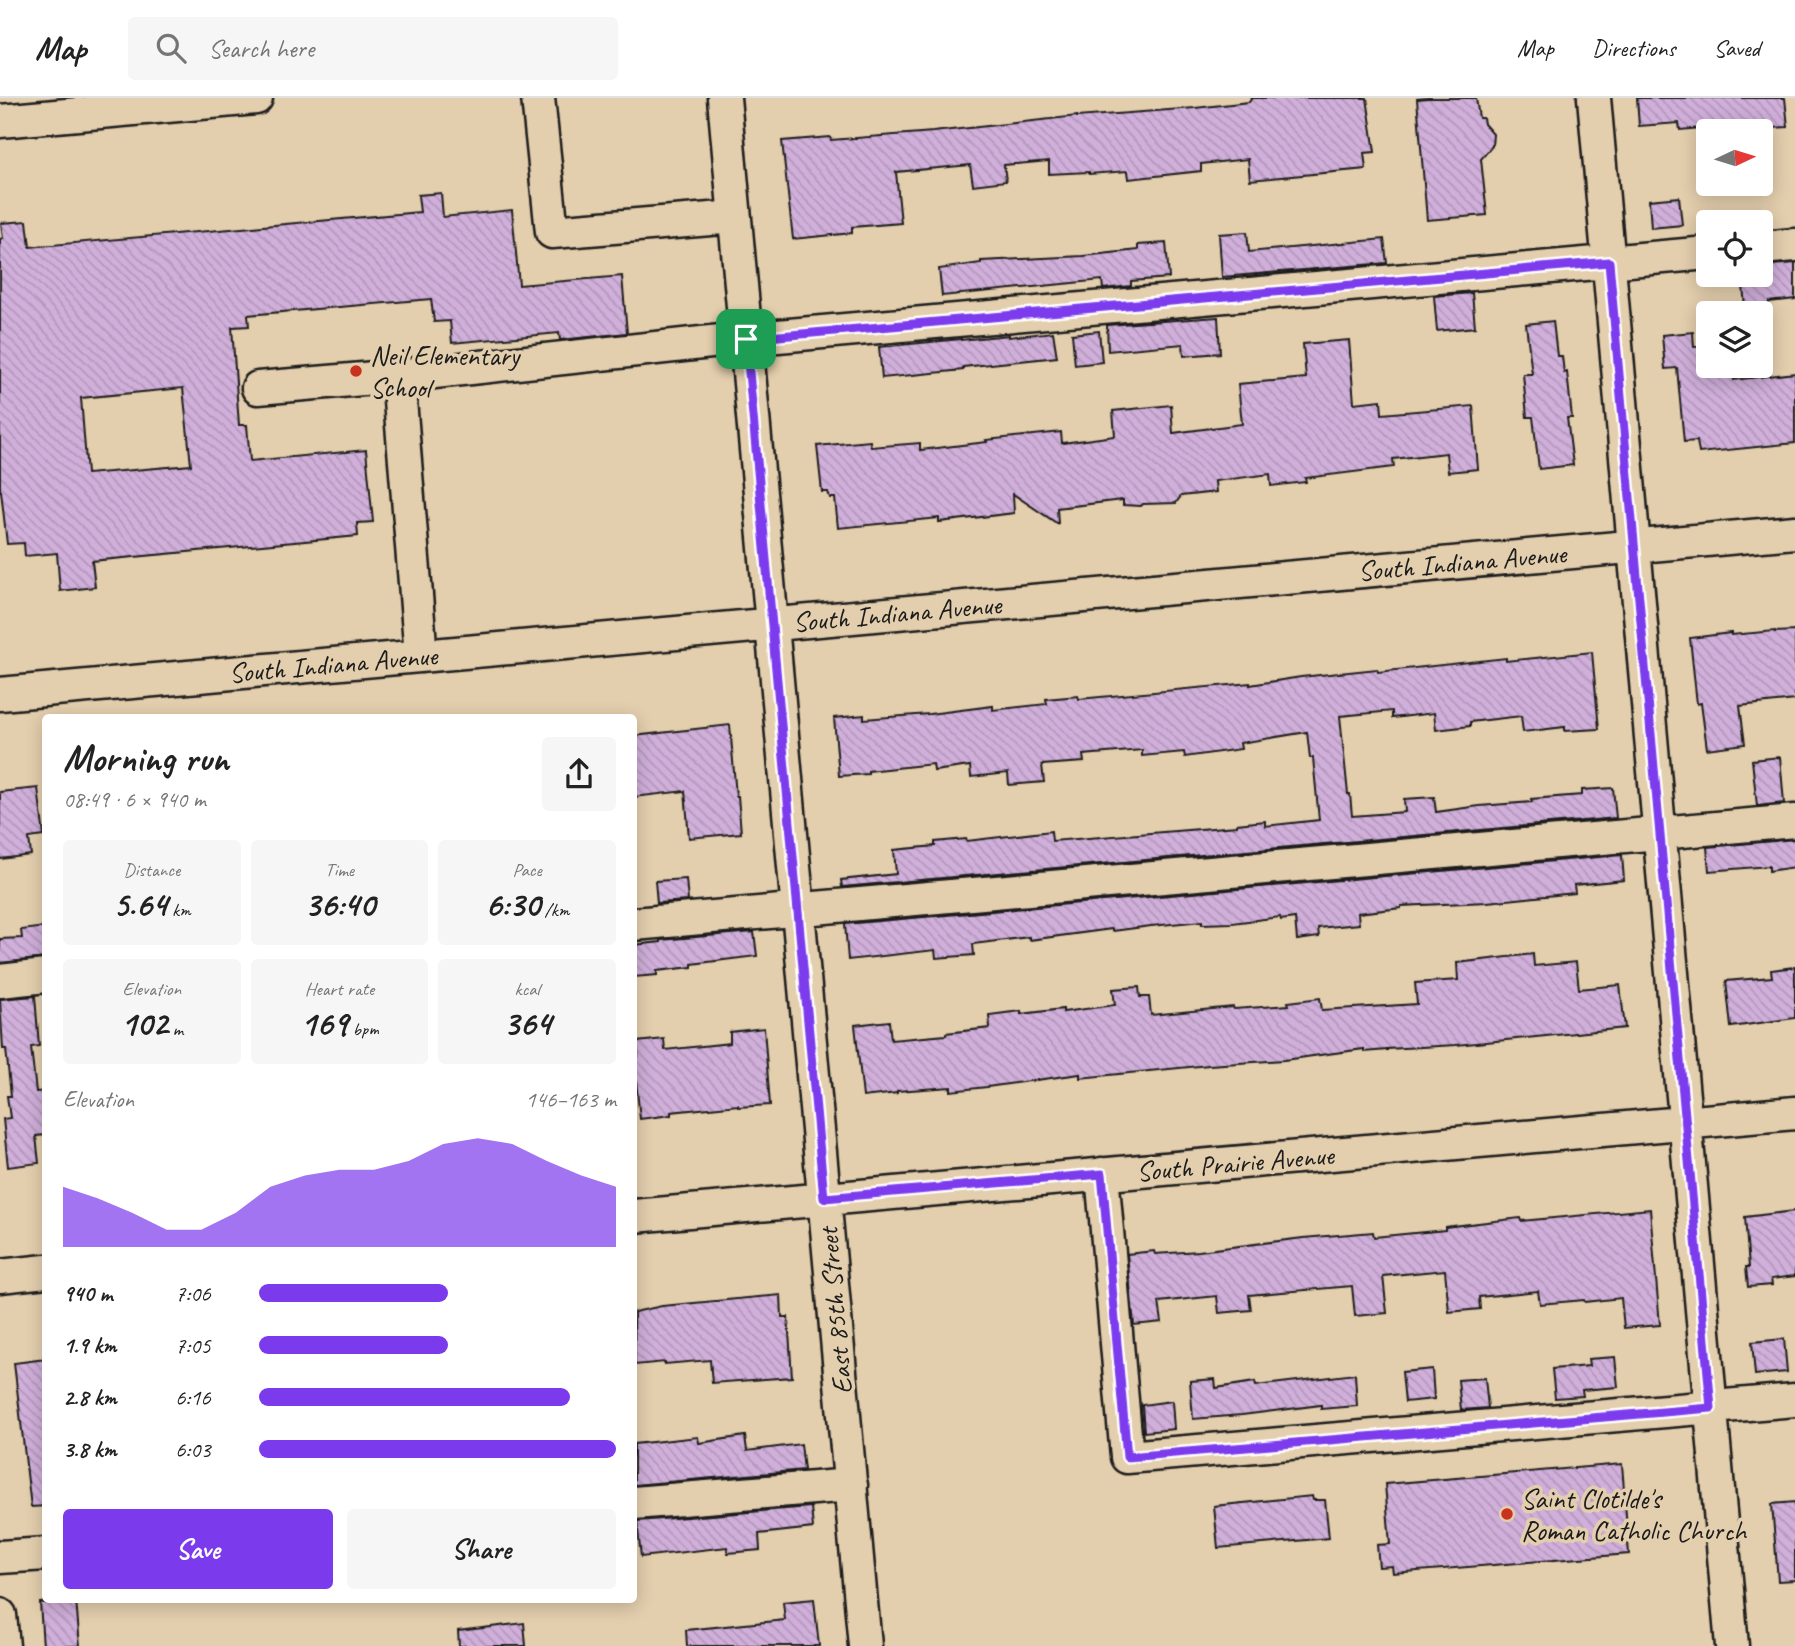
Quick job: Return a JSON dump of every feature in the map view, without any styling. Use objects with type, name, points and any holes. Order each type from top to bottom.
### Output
[{"type":"street","points":[[0,121],[256,98]]},
{"type":"street","points":[[538,98],[552,232],[735,217]]},
{"type":"street","name":"East 85th Street","points":[[724,98],[865,1646]]},
{"type":"street","points":[[1594,98],[1732,1646]]},
{"type":"street","points":[[1773,247],[1795,245]]},
{"type":"street","points":[[258,388],[746,339],[1696,254]]},
{"type":"street","points":[[398,376],[421,656]]},
{"type":"street","name":"South Indiana Avenue","points":[[0,694],[1795,532]]},
{"type":"street","points":[[637,924],[1795,821]]},
{"type":"street","points":[[0,981],[42,976]]},
{"type":"street","name":"South Prairie Avenue","points":[[637,1216],[1795,1113]]},
{"type":"street","points":[[1102,1174],[1127,1457],[1795,1400]]},
{"type":"street","points":[[0,1276],[42,1271]]},
{"type":"street","points":[[637,1503],[850,1485]]},
{"type":"street","points":[[0,1557],[42,1554]]},
{"type":"street","points":[[0,1615],[3,1646]]},
{"type":"building","points":[[1252,98],[1367,98],[1375,152],[1364,153],[1366,169],[1250,180],[1248,159],[1201,164],[1201,171],[1129,179],[1128,171],[1049,174],[1049,161],[1004,165],[1006,181],[973,185],[970,165],[896,172],[901,223],[852,227],[852,233],[793,239],[782,141],[933,132],[1077,116],[1195,108],[1249,102]]},
{"type":"building","points":[[1476,98],[1479,118],[1483,118],[1484,124],[1493,134],[1492,146],[1481,159],[1487,215],[1427,220],[1417,99]]},
{"type":"building","points":[[1637,98],[1785,98],[1788,127],[1773,128],[1773,119],[1696,119],[1696,129],[1680,130],[1679,123],[1639,126]]},
{"type":"building","points":[[441,193],[443,217],[512,210],[519,285],[622,276],[627,333],[560,340],[559,333],[452,343],[450,321],[434,322],[431,299],[248,315],[249,326],[232,327],[239,425],[247,425],[250,461],[366,450],[373,522],[357,523],[358,536],[92,561],[95,587],[60,591],[57,553],[25,556],[24,543],[7,544],[0,491],[1,223],[27,221],[30,247],[420,212],[418,195]],"holes":[[[183,388],[191,465],[87,474],[81,398]]]},
{"type":"building","points":[[1679,197],[1682,225],[1651,228],[1649,200]]},
{"type":"building","points":[[1247,232],[1249,252],[1384,239],[1387,263],[1222,277],[1219,234]]},
{"type":"building","points":[[1166,243],[1169,278],[1131,281],[1131,286],[1103,289],[1102,280],[942,296],[939,269],[981,261],[1083,256],[1138,250],[1138,245]]},
{"type":"building","points":[[1795,263],[1795,299],[1744,301],[1743,287],[1773,287],[1773,265]]},
{"type":"building","points":[[1472,293],[1475,327],[1437,331],[1434,296]]},
{"type":"building","points":[[1218,317],[1220,353],[1184,356],[1183,344],[1108,351],[1107,325]]},
{"type":"building","points":[[1553,321],[1557,356],[1562,356],[1564,373],[1567,372],[1572,418],[1567,418],[1573,465],[1539,469],[1533,417],[1527,417],[1523,374],[1532,374],[1526,324]]},
{"type":"building","points":[[1099,331],[1102,362],[1075,365],[1072,334]]},
{"type":"building","points":[[1053,332],[1057,357],[882,378],[879,347]]},
{"type":"building","points":[[1693,332],[1696,378],[1734,380],[1773,378],[1773,376],[1795,373],[1795,443],[1699,453],[1697,441],[1684,442],[1677,368],[1665,369],[1662,335]]},
{"type":"building","points":[[1349,340],[1354,403],[1381,400],[1382,414],[1473,406],[1478,469],[1448,472],[1446,453],[1393,459],[1394,467],[1305,478],[1306,482],[1271,486],[1270,474],[1215,481],[1216,492],[1181,496],[1176,503],[1123,505],[1123,500],[1057,508],[1058,524],[1013,494],[1014,513],[939,522],[939,518],[838,528],[835,498],[830,498],[828,492],[822,492],[817,446],[870,441],[871,447],[920,443],[920,450],[1061,432],[1062,443],[1115,436],[1113,411],[1171,405],[1173,433],[1242,424],[1238,384],[1306,378],[1303,344]]},
{"type":"building","points":[[1795,631],[1795,700],[1740,706],[1745,744],[1707,749],[1701,703],[1697,704],[1690,638]]},
{"type":"building","points":[[1592,652],[1599,729],[1565,731],[1565,727],[1523,732],[1521,716],[1470,722],[1470,726],[1436,730],[1434,713],[1392,718],[1392,711],[1340,716],[1348,794],[1352,816],[1405,812],[1404,799],[1434,797],[1436,812],[1532,802],[1531,799],[1582,795],[1582,790],[1613,788],[1616,818],[842,887],[841,880],[896,874],[894,850],[935,846],[935,842],[1051,831],[1052,841],[1237,826],[1265,821],[1265,826],[1319,820],[1313,758],[1310,758],[1307,732],[1240,743],[1241,749],[1185,757],[1184,752],[1142,756],[1142,750],[1083,755],[1084,762],[1042,765],[1044,782],[1009,785],[1008,773],[971,777],[970,766],[934,771],[933,764],[839,776],[834,718],[864,715],[864,719],[993,706],[993,710],[1047,704],[1046,699],[1078,696],[1079,699],[1250,685],[1377,669],[1378,672]]},
{"type":"building","points":[[730,725],[741,833],[689,838],[685,791],[637,797],[637,736]]},
{"type":"building","points":[[1780,757],[1784,803],[1757,806],[1752,760]]},
{"type":"building","points":[[38,788],[42,836],[29,838],[31,855],[0,859],[0,792]]},
{"type":"building","points":[[1795,839],[1795,867],[1769,871],[1769,866],[1709,871],[1707,847]]},
{"type":"building","points":[[1622,855],[1624,880],[1574,885],[1575,893],[1487,902],[1401,906],[1358,913],[1359,924],[1318,928],[1319,937],[1297,940],[1295,918],[1281,920],[1280,917],[1232,923],[1202,924],[1202,921],[1112,929],[1029,940],[1029,937],[973,944],[974,955],[936,958],[935,950],[848,960],[845,924]]},
{"type":"building","points":[[686,879],[688,901],[657,903],[655,881]]},
{"type":"building","points":[[42,927],[42,958],[0,963],[0,939],[22,938],[21,930]]},
{"type":"building","points":[[754,932],[757,956],[692,964],[692,967],[657,971],[657,975],[637,977],[637,945]]},
{"type":"building","points":[[1533,954],[1534,966],[1576,962],[1579,989],[1620,985],[1625,1028],[1456,1045],[1364,1052],[1364,1049],[1284,1060],[1080,1078],[1080,1074],[951,1091],[951,1087],[897,1091],[863,1097],[855,1025],[889,1021],[891,1040],[946,1035],[990,1028],[989,1015],[1063,1009],[1063,1012],[1115,1005],[1113,989],[1139,987],[1140,997],[1149,997],[1151,1015],[1289,1005],[1288,1002],[1320,998],[1322,1010],[1417,1004],[1415,983],[1458,980],[1457,963]]},
{"type":"building","points":[[1795,967],[1795,1018],[1731,1027],[1726,981],[1772,977],[1771,970]]},
{"type":"building","points":[[35,996],[39,1046],[31,1047],[36,1092],[42,1091],[42,1135],[36,1136],[39,1163],[8,1167],[3,1119],[10,1118],[7,1096],[11,1096],[6,1049],[3,1049],[0,999]]},
{"type":"building","points":[[764,1028],[770,1105],[738,1105],[671,1112],[671,1115],[640,1119],[637,1042],[664,1039],[665,1050],[730,1043],[730,1032]]},
{"type":"building","points":[[1650,1209],[1660,1325],[1624,1328],[1621,1298],[1540,1304],[1538,1291],[1479,1297],[1480,1309],[1449,1312],[1445,1270],[1383,1276],[1387,1313],[1355,1316],[1352,1286],[1249,1295],[1251,1310],[1219,1313],[1217,1296],[1159,1302],[1162,1322],[1134,1325],[1127,1254],[1199,1251],[1373,1232],[1374,1237],[1445,1230],[1445,1227],[1520,1218],[1521,1221]]},
{"type":"building","points":[[1795,1211],[1795,1276],[1771,1279],[1772,1285],[1748,1287],[1745,1217]]},
{"type":"building","points":[[781,1295],[782,1317],[788,1317],[792,1377],[712,1383],[710,1360],[637,1365],[637,1311],[662,1306]]},
{"type":"building","points":[[1784,1339],[1787,1372],[1755,1375],[1752,1342]]},
{"type":"building","points":[[1615,1357],[1618,1387],[1582,1390],[1583,1396],[1555,1398],[1552,1369],[1589,1366],[1588,1359]]},
{"type":"building","points":[[42,1360],[42,1506],[31,1507],[14,1363]]},
{"type":"building","points":[[1432,1369],[1434,1399],[1405,1402],[1402,1372]]},
{"type":"building","points":[[1355,1374],[1357,1406],[1321,1409],[1321,1405],[1193,1419],[1190,1381],[1215,1379],[1216,1388]]},
{"type":"building","points":[[1485,1378],[1488,1408],[1461,1410],[1458,1380]]},
{"type":"building","points":[[1172,1401],[1174,1429],[1144,1432],[1142,1405]]},
{"type":"building","points":[[745,1436],[747,1451],[801,1444],[804,1470],[637,1485],[637,1444],[698,1437],[699,1443]]},
{"type":"building","name":"Saint Clotilde's Roman Catholic Church","points":[[1622,1464],[1629,1554],[1393,1573],[1392,1566],[1379,1567],[1377,1545],[1390,1544],[1385,1484]]},
{"type":"building","points":[[1312,1496],[1313,1500],[1325,1500],[1329,1538],[1218,1548],[1214,1506]]},
{"type":"building","points":[[1795,1502],[1795,1580],[1778,1581],[1772,1504]]},
{"type":"building","points":[[811,1507],[813,1528],[759,1534],[760,1550],[728,1553],[727,1547],[641,1557],[637,1521]]},
{"type":"building","points":[[814,1599],[819,1646],[687,1646],[686,1630],[785,1620],[783,1602]]},
{"type":"building","points":[[40,1603],[76,1603],[80,1646],[43,1646]]},
{"type":"building","points":[[524,1623],[526,1646],[459,1646],[458,1631]]},
{"type":"place","name":"Neil Elementary School","points":[[356,371]]},
{"type":"place","name":"Saint Clotilde's Roman Catholic Church","points":[[1507,1514]]},
{"type":"route","points":[[1609,262],[1711,1408],[1127,1457],[1102,1174],[824,1198],[746,339],[1609,262]]}]
